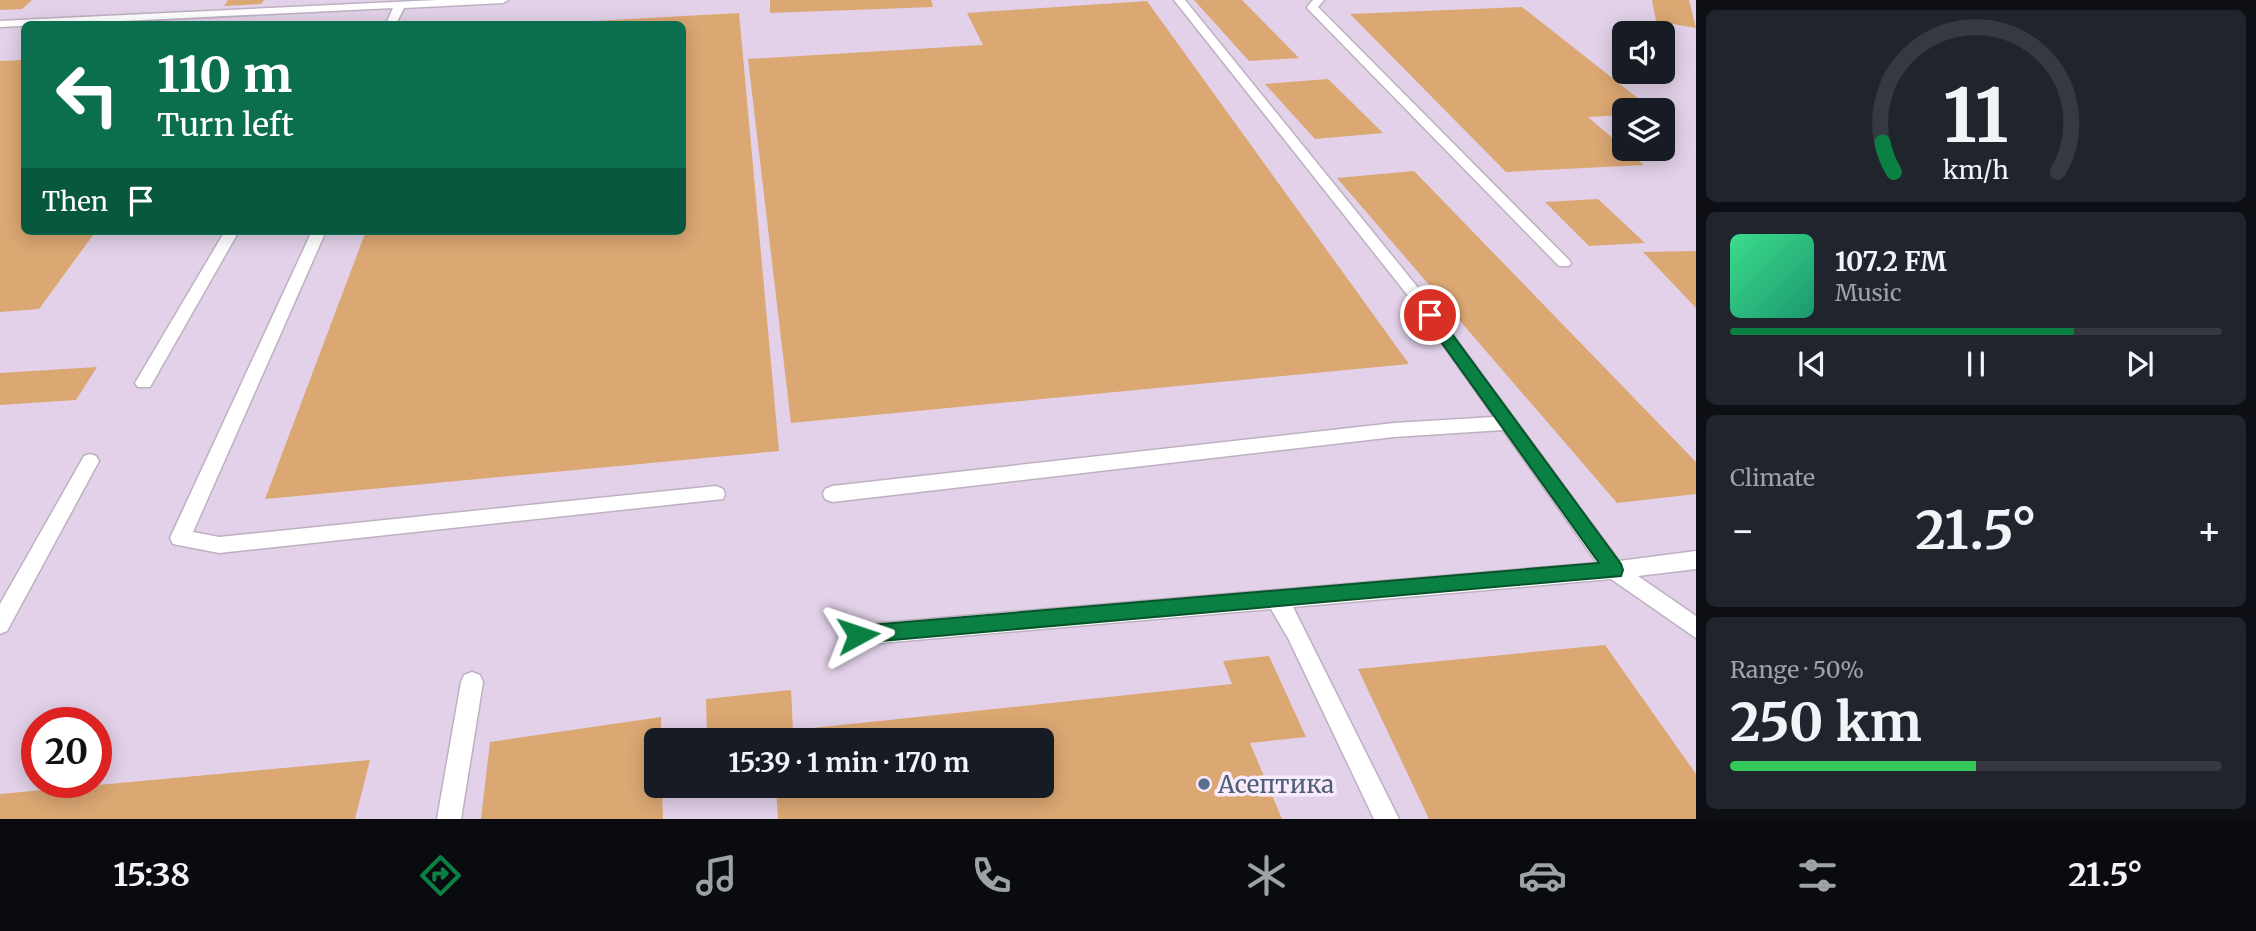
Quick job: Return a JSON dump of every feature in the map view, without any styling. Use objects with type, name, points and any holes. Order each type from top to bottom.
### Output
[{"type":"lane","points":[[52,21],[350,4],[400,6],[503,0]]},
{"type":"lane","points":[[1179,0],[1414,293],[1614,570],[1696,628]]},
{"type":"lane","points":[[1319,0],[1312,7],[1564,262]]},
{"type":"lane","points":[[341,21],[350,4]]},
{"type":"lane","points":[[392,21],[400,6]]},
{"type":"lane","points":[[0,24],[21,23]]},
{"type":"lane","points":[[144,383],[230,235]]},
{"type":"lane","points":[[317,235],[180,538],[219,545],[716,494]]},
{"type":"lane","points":[[832,494],[1394,430],[1509,423]]},
{"type":"lane","points":[[0,624],[89,461]]},
{"type":"lane","points":[[858,635],[1614,570],[1696,560]]},
{"type":"lane","points":[[1276,599],[1297,632],[1387,819]]},
{"type":"lane","points":[[449,819],[472,682]]},
{"type":"shaded area","points":[[0,0],[1696,0],[1696,819],[0,819]]},
{"type":"building","points":[[0,0],[32,0],[22,9],[0,10]]},
{"type":"building","points":[[228,0],[264,0],[261,4],[224,6]]},
{"type":"building","points":[[770,0],[931,0],[933,7],[770,13]]},
{"type":"building","points":[[1194,0],[1242,0],[1299,58],[1249,61]]},
{"type":"building","points":[[1652,0],[1689,0],[1696,28],[1675,24],[1675,21],[1656,21]]},
{"type":"building","points":[[1147,1],[1409,364],[791,423],[748,59],[983,45],[967,13]]},
{"type":"building","points":[[1522,7],[1612,78],[1612,84],[1620,84],[1638,98],[1612,98],[1612,116],[1588,117],[1612,138],[1612,161],[1639,161],[1644,165],[1506,172],[1350,14]]},
{"type":"building","points":[[739,13],[779,451],[265,499],[364,235],[686,235],[686,21],[593,21]]},
{"type":"building","points":[[21,60],[21,235],[93,235],[39,309],[0,312],[0,61]]},
{"type":"building","points":[[1328,79],[1383,133],[1315,139],[1265,84]]},
{"type":"building","points":[[1414,171],[1696,462],[1696,494],[1617,503],[1337,178]]},
{"type":"building","points":[[1598,199],[1645,243],[1589,246],[1545,202]]},
{"type":"building","points":[[1696,251],[1696,308],[1643,252]]},
{"type":"building","points":[[97,367],[76,400],[0,405],[0,373]]},
{"type":"building","points":[[1605,645],[1696,774],[1696,819],[1429,819],[1358,669]]},
{"type":"building","points":[[1269,656],[1306,737],[1250,743],[1282,819],[778,819],[777,798],[1054,798],[1054,728],[812,728],[1232,684],[1223,661]]},
{"type":"building","points":[[791,690],[793,728],[707,728],[706,699]]},
{"type":"building","points":[[661,717],[661,728],[644,728],[644,798],[662,798],[663,819],[481,819],[490,742]]},
{"type":"building","points":[[370,760],[355,819],[0,819],[0,794],[21,792],[21,798],[112,798],[112,784]]},
{"type":"place","name":"Асептика","points":[[1204,784]]},
{"type":"route","points":[[858,635],[1614,570],[1430,315]]}]
